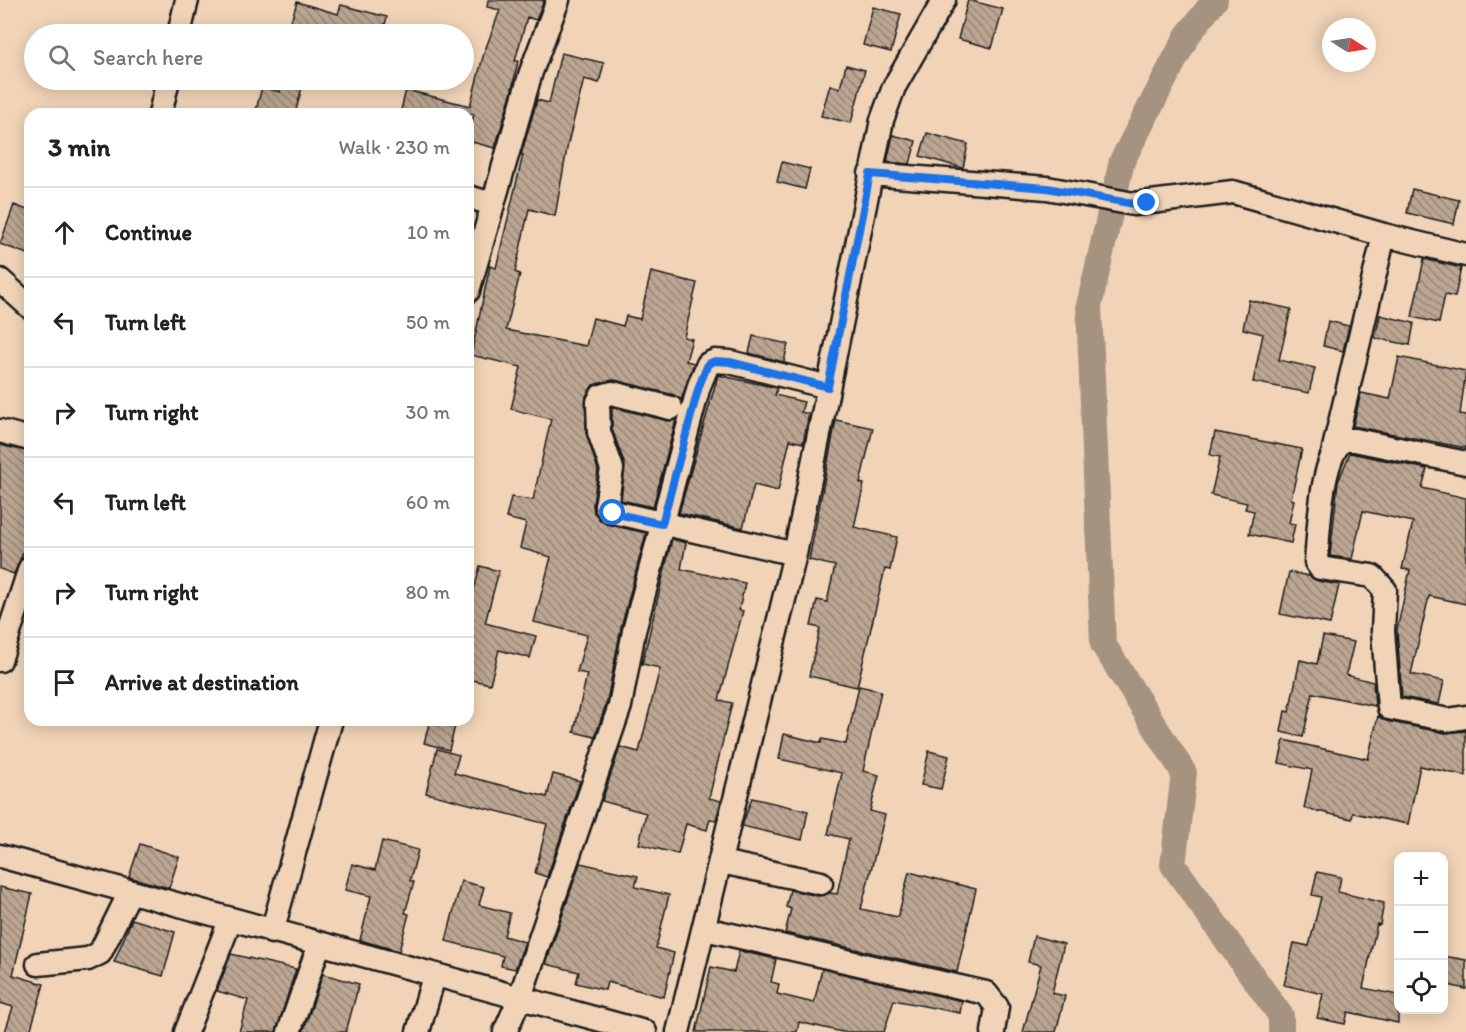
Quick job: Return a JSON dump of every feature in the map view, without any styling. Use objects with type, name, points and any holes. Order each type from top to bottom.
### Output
[{"type":"street","points":[[182,24],[188,0]]},
{"type":"street","points":[[474,270],[531,72],[558,0]]},
{"type":"street","points":[[678,1032],[795,554],[882,120],[894,87],[944,0]]},
{"type":"street","points":[[164,108],[166,90]]},
{"type":"street","points":[[870,174],[993,182],[1068,191],[1134,204],[1233,192],[1384,235],[1466,255]]},
{"type":"street","points":[[474,199],[493,204]]},
{"type":"street","points":[[1384,235],[1324,487],[1316,562],[1320,568],[1372,576],[1385,590],[1383,631],[1389,708],[1448,720],[1466,717]]},
{"type":"street","points":[[0,280],[24,302]]},
{"type":"street","points":[[505,1032],[519,999],[620,706],[634,631],[699,386],[708,364],[715,361],[730,362],[828,387]]},
{"type":"street","points":[[671,408],[612,393],[602,396],[598,402],[599,432],[612,469],[606,506],[609,511],[795,554]]},
{"type":"street","points":[[0,431],[24,437]]},
{"type":"street","points":[[1334,448],[1343,440],[1355,441],[1466,463]]},
{"type":"street","points":[[0,660],[24,586]]},
{"type":"street","points":[[272,932],[329,726]]},
{"type":"street","points":[[0,856],[230,921],[645,1032]]},
{"type":"street","points":[[721,862],[821,883]]},
{"type":"street","points":[[38,964],[88,959],[100,953],[130,892]]},
{"type":"street","points":[[186,1032],[230,921]]},
{"type":"street","points":[[705,929],[986,993],[997,1007],[993,1032]]},
{"type":"street","points":[[289,1032],[319,945]]},
{"type":"street","points":[[418,1032],[434,976]]},
{"type":"building","points":[[488,0],[544,0],[536,20],[527,17],[515,61],[518,61],[511,94],[495,148],[474,143],[474,108],[402,108],[406,90],[470,106],[484,53],[500,10],[487,7]]},
{"type":"building","points":[[968,0],[1003,9],[992,48],[958,39]]},
{"type":"building","points":[[297,2],[338,14],[341,5],[387,17],[385,24],[290,24]]},
{"type":"building","points":[[873,7],[901,14],[891,52],[863,45]]},
{"type":"building","points":[[561,53],[604,63],[599,83],[584,79],[568,143],[555,216],[529,209],[515,272],[520,274],[506,330],[586,346],[593,318],[623,326],[626,316],[640,319],[651,272],[697,283],[684,337],[692,339],[686,361],[694,363],[681,400],[674,395],[615,380],[593,385],[586,396],[586,433],[598,470],[593,504],[594,513],[606,524],[646,533],[621,628],[607,701],[595,737],[574,732],[587,674],[577,672],[587,635],[534,622],[551,557],[520,548],[526,523],[506,518],[511,497],[533,500],[551,419],[511,409],[521,367],[474,356],[474,341],[490,266],[496,268],[523,155],[521,155],[537,100],[549,103]]},
{"type":"building","points":[[846,65],[865,70],[851,123],[821,116],[830,85],[840,88]]},
{"type":"building","points":[[261,90],[280,92],[280,90],[301,90],[297,108],[257,108]]},
{"type":"building","points":[[927,133],[968,144],[963,168],[920,156]]},
{"type":"building","points":[[893,135],[916,141],[910,164],[887,162]]},
{"type":"building","points":[[782,162],[810,169],[805,189],[777,182]]},
{"type":"building","points":[[1412,189],[1459,200],[1454,224],[1407,213]]},
{"type":"building","points":[[14,205],[24,209],[24,253],[0,244]]},
{"type":"building","points":[[1424,259],[1461,268],[1455,297],[1445,295],[1439,323],[1412,317]]},
{"type":"building","points":[[1249,300],[1291,309],[1279,360],[1315,368],[1309,393],[1253,382],[1263,334],[1243,329]]},
{"type":"building","points":[[1380,315],[1414,323],[1410,345],[1375,338]]},
{"type":"building","points":[[1328,321],[1349,326],[1343,351],[1323,346]]},
{"type":"building","points":[[753,336],[788,344],[784,362],[749,353]]},
{"type":"building","points":[[1399,357],[1466,371],[1460,414],[1466,415],[1466,448],[1353,426],[1361,393],[1390,399]]},
{"type":"building","points":[[718,375],[777,388],[775,395],[804,402],[801,412],[809,414],[803,443],[790,440],[778,491],[754,485],[743,528],[679,513]]},
{"type":"building","points":[[612,407],[668,421],[676,420],[653,507],[621,500],[625,465],[612,429]]},
{"type":"building","points":[[836,420],[873,428],[860,483],[864,484],[854,527],[897,537],[890,570],[885,569],[857,687],[809,676],[820,628],[811,626],[817,600],[827,602],[835,566],[809,560]]},
{"type":"building","points":[[1215,432],[1302,449],[1291,499],[1294,500],[1289,523],[1295,524],[1291,543],[1249,534],[1254,511],[1245,509],[1247,503],[1211,495],[1220,457],[1210,455]]},
{"type":"building","points":[[0,445],[24,451],[24,550],[14,574],[0,569]]},
{"type":"building","points":[[1350,453],[1427,469],[1422,488],[1466,498],[1466,604],[1429,596],[1411,674],[1444,681],[1439,704],[1402,697],[1397,630],[1410,570],[1402,569],[1413,522],[1363,511],[1352,559],[1330,556],[1338,482]]},
{"type":"building","points":[[672,539],[686,543],[681,569],[745,583],[739,610],[743,611],[719,700],[732,703],[709,798],[721,801],[716,820],[710,819],[707,830],[686,824],[678,854],[639,844],[646,813],[602,801],[620,747],[639,752],[660,668],[642,664]]},
{"type":"building","points":[[480,566],[499,571],[485,623],[536,636],[530,658],[499,650],[490,684],[474,680],[474,590]]},
{"type":"building","points":[[1289,572],[1339,585],[1330,624],[1280,614]]},
{"type":"building","points":[[1323,636],[1354,642],[1346,675],[1373,682],[1375,706],[1313,693],[1303,737],[1281,732],[1285,711],[1289,712],[1300,660],[1317,664]]},
{"type":"building","points":[[859,686],[881,691],[863,771],[879,775],[870,811],[885,815],[861,909],[898,917],[909,872],[976,889],[957,972],[785,933],[791,909],[786,907],[790,890],[818,896],[837,894],[849,839],[828,834],[842,773],[779,759],[784,734],[821,743],[822,739],[846,744]]},
{"type":"building","points":[[1378,716],[1386,721],[1445,733],[1466,731],[1466,776],[1420,766],[1408,824],[1353,813],[1352,819],[1304,808],[1312,770],[1279,763],[1284,740],[1368,759]]},
{"type":"building","points":[[428,726],[455,726],[449,750],[424,743]]},
{"type":"building","points":[[437,749],[459,755],[454,773],[547,797],[553,774],[580,781],[547,877],[535,873],[547,824],[426,793]]},
{"type":"building","points":[[929,751],[949,756],[941,789],[921,785]]},
{"type":"building","points":[[752,798],[808,811],[802,840],[742,826]]},
{"type":"building","points":[[382,841],[418,850],[410,881],[414,882],[405,913],[409,914],[399,951],[360,940],[371,896],[345,890],[352,864],[375,870]]},
{"type":"building","points":[[140,844],[179,857],[169,888],[129,877]]},
{"type":"building","points":[[580,863],[638,876],[635,887],[669,895],[656,948],[674,953],[664,997],[607,982],[605,990],[576,983],[579,972],[546,964]]},
{"type":"building","points":[[1317,872],[1341,877],[1338,892],[1384,903],[1363,988],[1394,994],[1394,1014],[1398,1014],[1398,1023],[1348,1012],[1345,1024],[1317,1018],[1323,994],[1284,985],[1294,943],[1309,946],[1321,897],[1312,895]]},
{"type":"building","points":[[461,881],[484,887],[479,905],[510,913],[504,936],[525,942],[515,969],[501,966],[503,956],[446,941]]},
{"type":"building","points":[[0,887],[32,894],[13,975],[44,984],[30,1032],[5,1032],[13,1007],[0,1003]]},
{"type":"building","points":[[132,919],[175,932],[163,976],[114,962]]},
{"type":"building","points":[[1034,936],[1064,944],[1052,993],[1065,996],[1056,1032],[1023,1032],[1041,965],[1028,962]]},
{"type":"building","points":[[739,951],[776,959],[771,982],[779,984],[777,994],[814,1003],[822,969],[962,1001],[960,1013],[894,1000],[884,1032],[842,1032],[799,1022],[797,1032],[696,1032],[711,967],[734,972]]},
{"type":"building","points":[[231,954],[296,969],[276,1032],[239,1032],[248,1000],[217,991]]},
{"type":"building","points":[[1448,957],[1466,960],[1466,989],[1448,985]]},
{"type":"building","points":[[323,974],[359,984],[346,1032],[303,1032]]},
{"type":"waterway","points":[[1215,0],[1187,36],[1122,161],[1089,306],[1103,644],[1184,773],[1173,865],[1281,1016],[1281,1032]]},
{"type":"route","points":[[613,513],[662,524],[699,386],[708,364],[715,361],[730,362],[828,387],[870,174],[993,182],[1047,188],[1134,204],[1147,203]]}]
